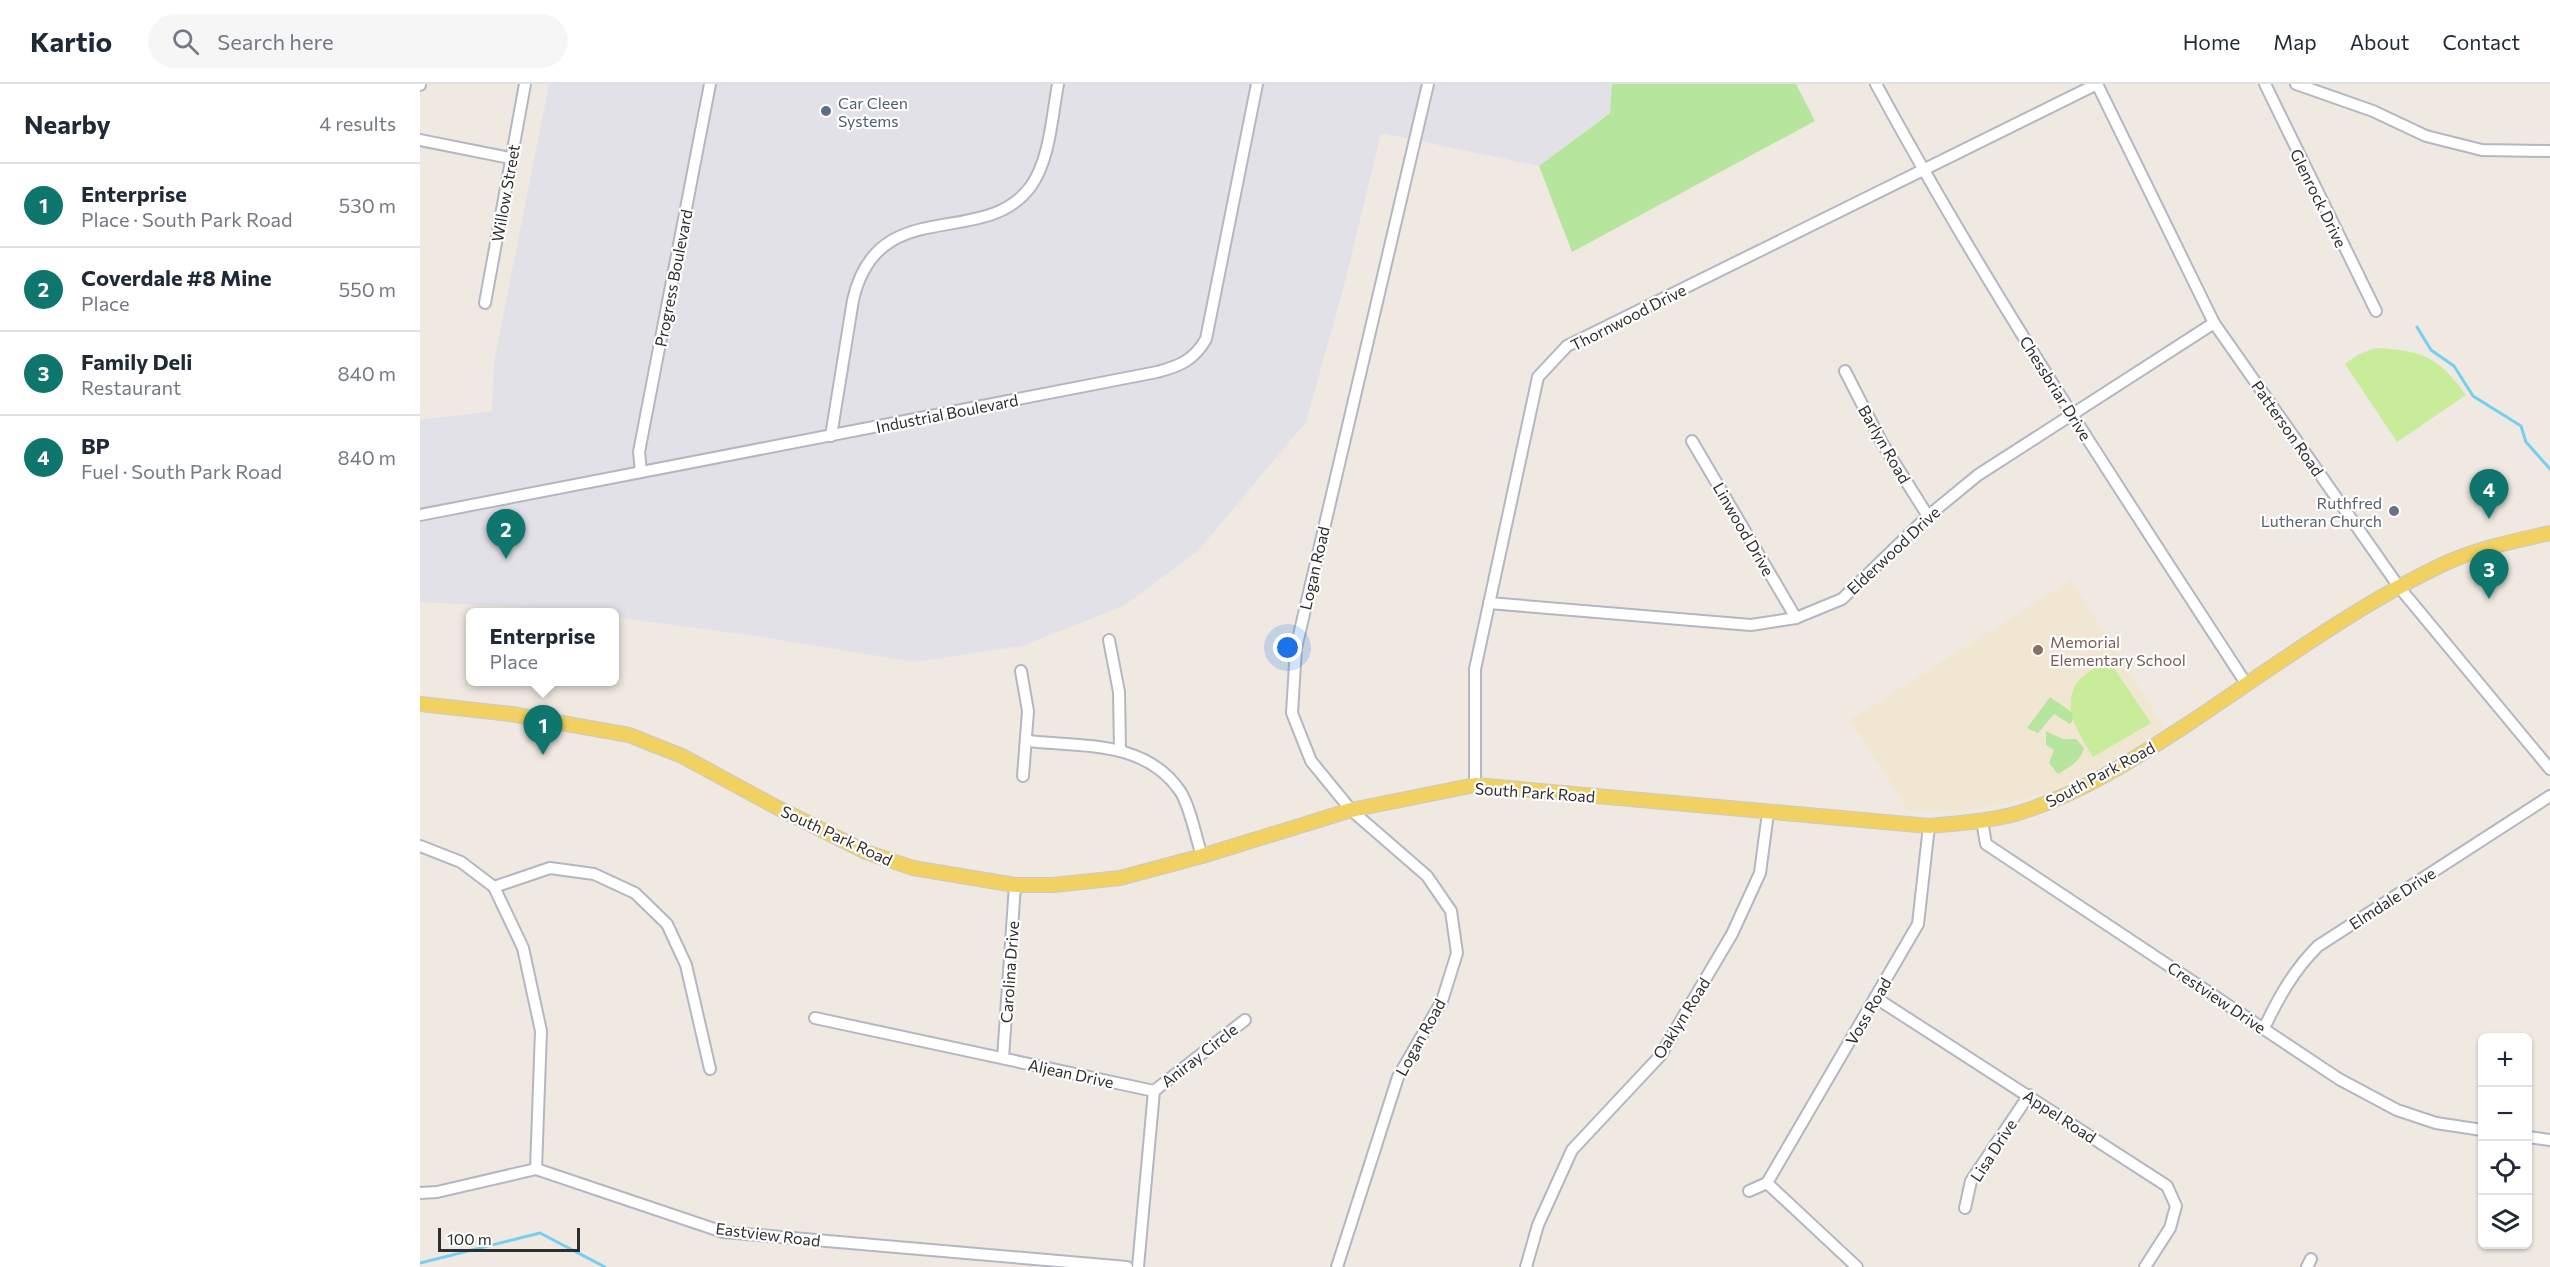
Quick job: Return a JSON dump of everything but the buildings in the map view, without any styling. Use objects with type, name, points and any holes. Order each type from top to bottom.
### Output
[{"type":"main road","name":"South Park Road","points":[[420,704],[511,714],[629,735],[682,756],[866,852],[913,868],[1015,885],[1053,885],[1120,878],[1202,856],[1351,810],[1475,785],[1929,826],[1982,821],[2025,811],[2063,796],[2136,759],[2399,587],[2472,553],[2550,533]]},
{"type":"street","name":"Willow Street","points":[[485,303],[525,84]]},
{"type":"street","name":"Progress Boulevard","points":[[641,472],[639,452],[710,84]]},
{"type":"street","points":[[831,436],[853,300],[857,282],[865,266],[890,241],[917,229],[982,217],[1000,211],[1017,200],[1040,170],[1058,84]]},
{"type":"street","name":"Industrial Boulevard","points":[[420,515],[1157,372],[1187,363],[1199,352],[1206,339],[1257,84]]},
{"type":"street","name":"Logan Road","points":[[1336,1267],[1398,1077],[1442,1001],[1457,953],[1451,911],[1426,876],[1351,810],[1311,761],[1292,713],[1296,648],[1428,84]]},
{"type":"street","name":"Chessbriar Drive","points":[[1876,84],[1923,171],[2072,416],[2247,685]]},
{"type":"street","name":"Thornwood Drive","points":[[1475,785],[1475,669],[1538,377],[1567,346],[2097,84]]},
{"type":"street","name":"Patterson Road","points":[[2097,84],[2214,323],[2399,587],[2550,769]]},
{"type":"street","name":"Glenrock Drive","points":[[2265,84],[2376,311]]},
{"type":"street","points":[[2296,84],[2373,111],[2426,136],[2482,150],[2538,153],[2550,151]]},
{"type":"street","points":[[420,140],[510,158]]},
{"type":"street","name":"Elderwood Drive","points":[[1489,603],[1751,625],[1796,618],[1842,599],[1928,516],[1978,475],[2214,323]]},
{"type":"street","name":"Barlyn Road","points":[[1845,371],[1882,443],[1928,516]]},
{"type":"street","name":"Linwood Drive","points":[[1692,441],[1796,618]]},
{"type":"street","points":[[1109,640],[1119,692],[1120,749]]},
{"type":"street","points":[[1021,670],[1028,711],[1028,741],[1023,776]]},
{"type":"street","points":[[1028,741],[1120,749],[1157,765],[1181,792],[1202,856]]},
{"type":"street","name":"Elmdale Drive","points":[[2264,1028],[2284,987],[2299,965],[2318,946],[2550,796]]},
{"type":"street","name":"Oaklyn Road","points":[[1526,1267],[1538,1225],[1572,1150],[1660,1056],[1732,934],[1760,873],[1768,813]]},
{"type":"street","name":"Crestview Drive","points":[[1982,821],[1986,844],[2340,1079],[2397,1110],[2436,1123],[2478,1129]]},
{"type":"street","name":"Voss Road","points":[[1767,1183],[1918,924],[1929,826]]},
{"type":"street","points":[[420,846],[461,862],[494,887],[523,948],[541,1031],[536,1169],[437,1192],[420,1193]]},
{"type":"street","points":[[494,887],[550,868],[594,874],[635,893],[667,924],[686,965],[710,1069]]},
{"type":"street","name":"Carolina Drive","points":[[1003,1058],[1015,885]]},
{"type":"street","name":"Appel Road","points":[[1876,998],[2167,1186],[2176,1206],[2170,1228],[2145,1267]]},
{"type":"street","name":"Aljean Drive","points":[[815,1018],[1154,1091]]},
{"type":"street","name":"Aniray Circle","points":[[1154,1091],[1245,1020]]},
{"type":"street","points":[[1138,1267],[1154,1091]]},
{"type":"street","name":"Lisa Drive","points":[[1965,1208],[1971,1181],[2029,1095]]},
{"type":"street","points":[[2532,1138],[2550,1140]]},
{"type":"street","name":"Eastview Road","points":[[536,1169],[723,1232],[1127,1267]]},
{"type":"street","points":[[1749,1191],[1767,1183],[1857,1267]]},
{"type":"shaded area","points":[[549,84],[1612,84],[1610,112],[1539,166],[1381,133],[1345,282],[1306,422],[1198,551],[1123,606],[1022,646],[915,662],[763,637],[619,618],[619,608],[537,608],[420,602],[420,420],[492,411],[494,362]]},
{"type":"shaded area","name":"Memorial Elementary School","points":[[2071,580],[2165,728],[2109,763],[2054,791],[2005,804],[1955,811],[1909,811],[1850,720]]},
{"type":"green space","points":[[1612,84],[1796,84],[1815,121],[1572,252],[1539,166],[1610,113]]},
{"type":"green space","points":[[2376,348],[2406,351],[2428,358],[2446,372],[2466,395],[2397,442],[2345,364],[2359,354]]},
{"type":"green space","points":[[2107,658],[2151,723],[2093,757],[2075,723],[2072,714],[2072,695],[2081,679]]},
{"type":"green space","points":[[2050,697],[2076,715],[2070,724],[2054,714],[2038,733],[2027,728]]},
{"type":"green space","points":[[2046,731],[2063,739],[2076,739],[2084,748],[2077,761],[2058,774],[2049,763],[2054,750],[2046,745]]},
{"type":"waterway","points":[[2417,327],[2431,350],[2454,366],[2473,396],[2521,426],[2526,442],[2550,469]]},
{"type":"waterway","points":[[420,1263],[540,1233],[605,1267]]},
{"type":"place","name":"Car Cleen Systems","points":[[826,111]]},
{"type":"place","name":"Ruthfred Lutheran Church","points":[[2394,511]]},
{"type":"place","name":"BP","points":[[2489,519]]},
{"type":"place","name":"Coverdale #8 Mine","points":[[506,559]]},
{"type":"place","name":"Family Deli","points":[[2489,599]]},
{"type":"place","name":"Memorial Elementary School","points":[[2038,650]]},
{"type":"place","name":"Enterprise","points":[[543,755]]}]
